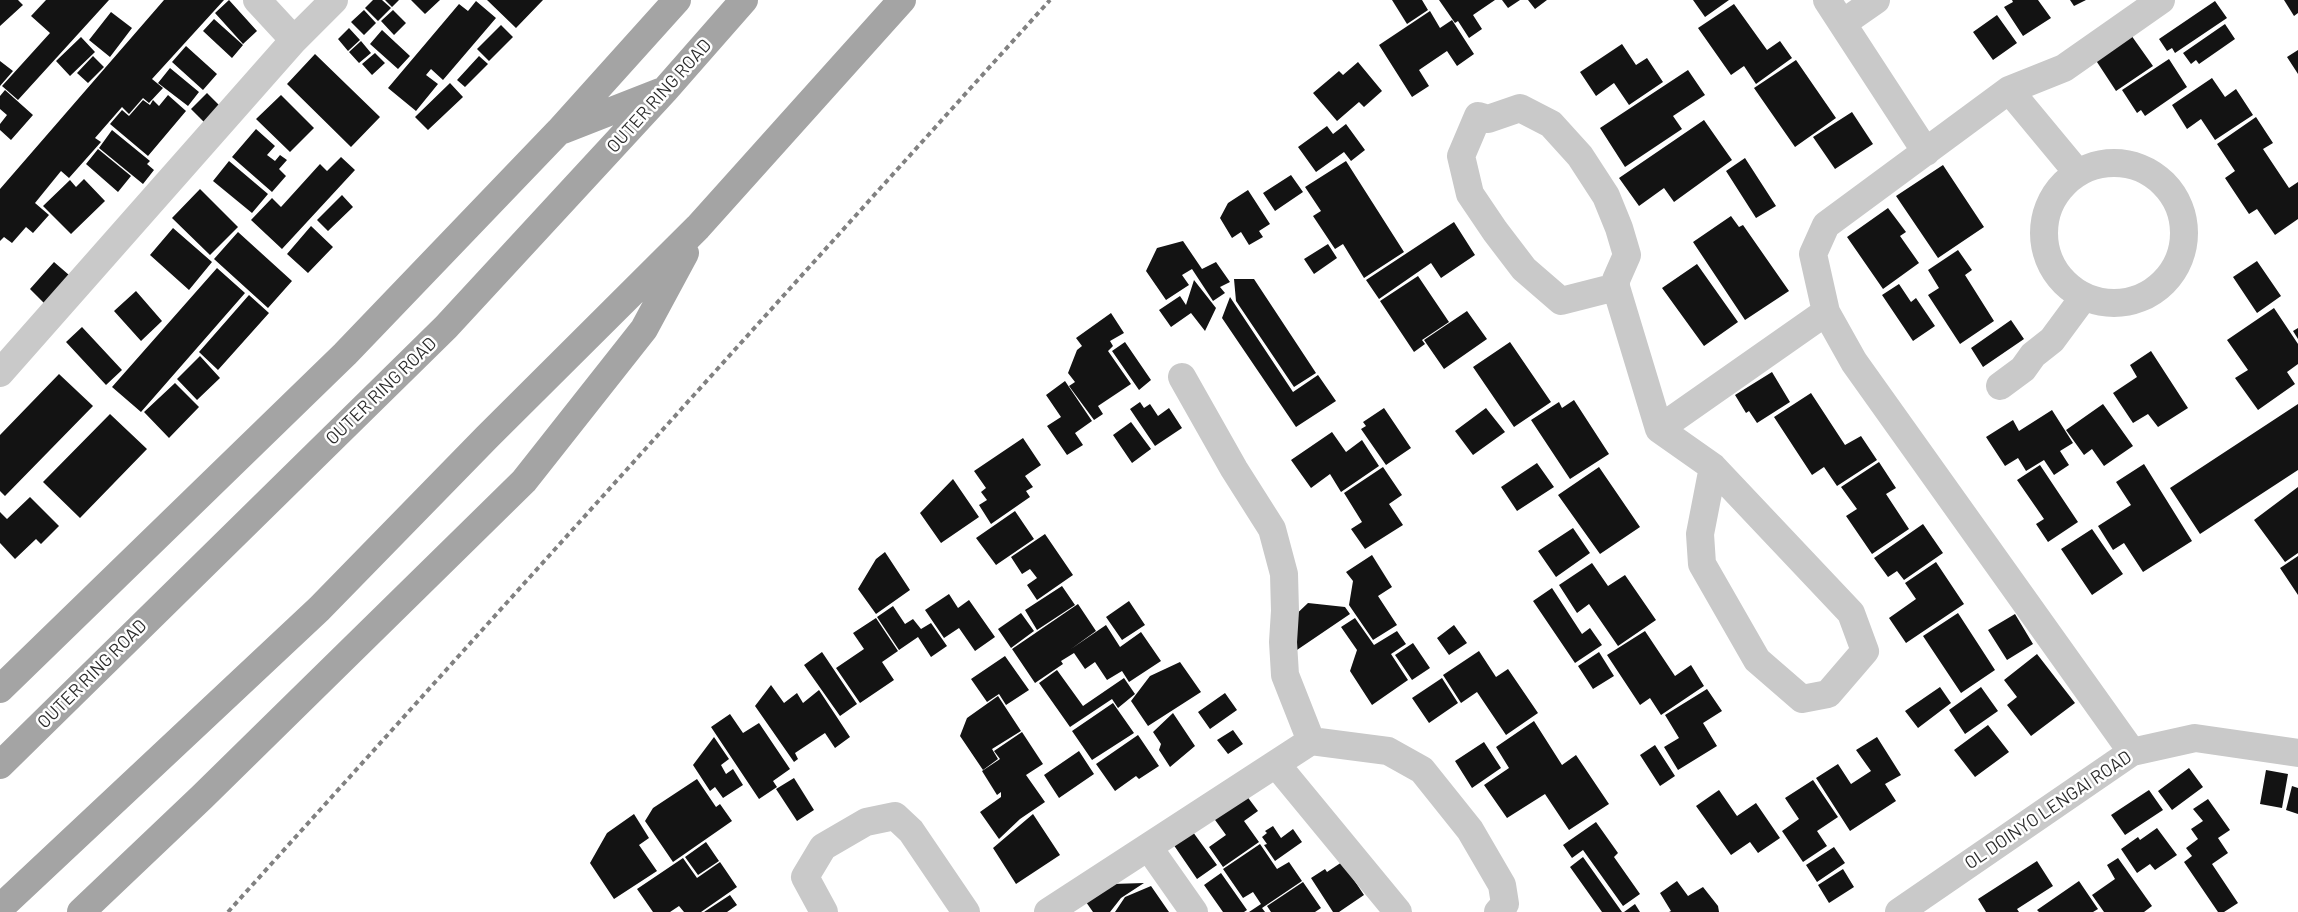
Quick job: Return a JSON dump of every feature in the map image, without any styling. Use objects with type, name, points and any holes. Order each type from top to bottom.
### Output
[{"type":"main road","points":[[0,689],[346,354],[559,131],[677,0]]},
{"type":"main road","name":"OUTER RING ROAD","points":[[0,765],[446,327],[665,90],[744,0]]},
{"type":"main road","points":[[0,908],[319,609],[486,437],[698,227],[902,0]]},
{"type":"main road","points":[[559,131],[665,90]]},
{"type":"main road","points":[[81,912],[209,790],[524,482],[644,329],[698,227]]},
{"type":"street","points":[[257,0],[294,40]]},
{"type":"street","points":[[0,372],[294,40],[334,0]]},
{"type":"street","points":[[1828,0],[1926,152]]},
{"type":"street","points":[[1843,23],[1876,0]]},
{"type":"street","points":[[2132,752],[1854,362],[1826,312],[1813,254],[1826,225],[2009,90],[2064,68],[2161,0]]},
{"type":"street","points":[[2009,90],[2077,172]]},
{"type":"street","points":[[1616,287],[1561,301],[1524,269],[1470,194],[1461,156],[1478,116],[1488,118],[1520,108],[1551,124],[1580,156],[1606,196],[1627,255],[1616,280],[1616,287],[1659,429],[1713,467],[1851,613],[1865,651],[1828,694],[1802,700],[1757,660],[1702,564],[1700,534],[1713,467]]},
{"type":"street","points":[[2101,163],[2127,164],[2151,173],[2170,190],[2182,214],[2185,239],[2178,264],[2163,284],[2141,298],[2117,304],[2083,298],[2068,287],[2051,266],[2044,240],[2046,214],[2058,190],[2077,172],[2101,163]]},
{"type":"street","points":[[2000,386],[2023,368],[2033,355],[2052,340],[2083,298]]},
{"type":"street","points":[[1659,429],[1826,312]]},
{"type":"street","points":[[1182,378],[1234,469],[1272,529],[1284,574],[1285,611],[1283,642],[1286,675],[1311,741]]},
{"type":"street","name":"OL DOINYO LENGAI ROAD","points":[[1899,912],[2132,752],[2195,738],[2298,753]]},
{"type":"street","points":[[1048,912],[1311,741],[1388,751],[1422,770],[1470,830],[1502,886],[1505,904],[1498,912]]},
{"type":"street","points":[[1276,764],[1398,912]]},
{"type":"street","points":[[824,912],[805,877],[823,847],[866,822],[895,816],[911,831],[966,912]]},
{"type":"street","points":[[1149,848],[1194,912]]},
{"type":"building","points":[[0,0],[18,0],[23,5],[0,26]]},
{"type":"building","points":[[46,0],[109,0],[18,100],[2,86],[50,33],[31,16]]},
{"type":"building","points":[[164,0],[224,0],[152,79],[163,88],[149,103],[143,98],[129,114],[122,107],[95,138],[101,142],[69,178],[61,171],[35,203],[49,215],[33,233],[26,227],[12,243],[4,237],[0,241],[0,189]]},
{"type":"building","points":[[229,0],[257,31],[243,44],[215,13]]},
{"type":"building","points":[[373,0],[382,0],[391,8],[378,21],[365,8]]},
{"type":"building","points":[[385,0],[399,0],[392,7]]},
{"type":"building","points":[[411,0],[440,0],[425,14]]},
{"type":"building","points":[[487,0],[543,0],[516,28]]},
{"type":"building","points":[[1392,0],[1422,0],[1428,10],[1407,24]]},
{"type":"building","points":[[1439,0],[1495,0],[1473,15],[1482,29],[1469,38],[1458,21],[1455,23]]},
{"type":"building","points":[[1502,0],[1520,0],[1508,8]]},
{"type":"building","points":[[1528,0],[1547,0],[1535,9]]},
{"type":"building","points":[[1693,0],[1729,0],[1705,17]]},
{"type":"building","points":[[2012,0],[2038,0],[2051,18],[2023,36],[2004,7],[2013,2]]},
{"type":"building","points":[[2070,0],[2086,0],[2074,6]]},
{"type":"building","points":[[2284,0],[2298,0],[2298,13],[2294,16]]},
{"type":"building","points":[[476,1],[496,18],[443,80],[431,69],[426,75],[438,84],[416,111],[388,88],[459,4],[468,11]]},
{"type":"building","points":[[2215,1],[2227,18],[2175,53],[2172,48],[2167,51],[2159,39]]},
{"type":"building","points":[[1734,4],[1767,50],[1780,41],[1792,58],[1756,84],[1744,66],[1731,75],[1698,28]]},
{"type":"building","points":[[364,10],[376,23],[364,35],[351,22]]},
{"type":"building","points":[[393,10],[406,23],[394,35],[381,21]]},
{"type":"building","points":[[1430,11],[1440,28],[1452,20],[1474,54],[1457,66],[1447,51],[1419,70],[1429,86],[1412,97],[1379,45]]},
{"type":"building","points":[[111,12],[132,28],[110,57],[89,40]]},
{"type":"building","points":[[1997,15],[2017,43],[1993,60],[1973,32]]},
{"type":"building","points":[[214,19],[243,45],[232,58],[203,31]]},
{"type":"building","points":[[2225,24],[2235,39],[2199,64],[2196,60],[2191,64],[2183,53]]},
{"type":"building","points":[[501,25],[513,37],[489,61],[477,49]]},
{"type":"building","points":[[349,28],[360,40],[348,51],[338,39]]},
{"type":"building","points":[[382,30],[410,56],[398,69],[370,44]]},
{"type":"building","points":[[2131,35],[2153,66],[2116,91],[2095,59]]},
{"type":"building","points":[[81,37],[95,52],[70,76],[56,61]]},
{"type":"building","points":[[361,41],[371,53],[359,63],[349,52]]},
{"type":"building","points":[[1622,44],[1636,65],[1647,58],[1663,82],[1629,105],[1614,83],[1596,96],[1580,72]]},
{"type":"building","points":[[186,46],[217,74],[203,90],[172,62]]},
{"type":"building","points":[[2298,50],[2298,74],[2287,57]]},
{"type":"building","points":[[375,53],[385,63],[372,75],[362,64]]},
{"type":"building","points":[[315,54],[380,117],[351,147],[287,84]]},
{"type":"building","points":[[93,56],[104,67],[88,83],[77,73]]},
{"type":"building","points":[[479,56],[488,64],[465,87],[457,80]]},
{"type":"building","points":[[2169,59],[2187,87],[2145,116],[2141,110],[2137,113],[2122,90]]},
{"type":"building","points":[[1796,60],[1836,118],[1795,147],[1754,88]]},
{"type":"building","points":[[0,61],[13,71],[0,86]]},
{"type":"building","points":[[1358,62],[1382,91],[1364,107],[1359,102],[1337,121],[1313,93],[1339,71],[1343,75]]},
{"type":"building","points":[[170,68],[199,92],[188,106],[158,83]]},
{"type":"building","points":[[1688,70],[1705,95],[1673,116],[1682,129],[1625,167],[1600,128]]},
{"type":"building","points":[[2212,78],[2225,97],[2236,89],[2253,115],[2215,140],[2201,119],[2187,129],[2172,105]]},
{"type":"building","points":[[450,83],[463,97],[428,130],[415,117]]},
{"type":"building","points":[[5,90],[33,115],[11,140],[0,130],[0,124],[7,115],[0,109],[0,96]]},
{"type":"building","points":[[207,93],[222,108],[206,124],[191,109]]},
{"type":"building","points":[[168,95],[186,111],[148,156],[110,124],[122,110],[129,116],[143,100],[150,105],[153,100],[159,106]]},
{"type":"building","points":[[281,95],[314,128],[290,152],[256,119]]},
{"type":"building","points":[[1852,112],[1873,144],[1835,169],[1813,137]]},
{"type":"building","points":[[2256,117],[2273,143],[2263,149],[2289,188],[2298,182],[2298,219],[2275,235],[2257,209],[2249,214],[2225,178],[2235,171],[2217,144]]},
{"type":"building","points":[[1704,120],[1732,160],[1674,202],[1664,188],[1639,206],[1619,178]]},
{"type":"building","points":[[1346,124],[1365,150],[1351,161],[1344,152],[1316,172],[1298,147],[1327,126],[1333,134]]},
{"type":"building","points":[[256,129],[275,146],[267,155],[275,161],[280,155],[287,160],[279,169],[286,176],[272,192],[232,157]]},
{"type":"building","points":[[112,130],[150,161],[147,164],[154,170],[143,184],[99,148]]},
{"type":"building","points":[[98,149],[131,176],[118,192],[86,164]]},
{"type":"building","points":[[341,157],[355,170],[282,249],[251,220],[272,198],[281,207],[320,164],[327,171]]},
{"type":"building","points":[[1745,158],[1776,206],[1756,218],[1726,171]]},
{"type":"building","points":[[229,161],[268,194],[252,213],[213,181]]},
{"type":"building","points":[[1346,161],[1404,252],[1364,278],[1343,244],[1335,249],[1313,216],[1321,211],[1305,187]]},
{"type":"building","points":[[1943,165],[1984,227],[1938,258],[1896,196]]},
{"type":"building","points":[[1291,175],[1303,192],[1275,211],[1263,193]]},
{"type":"building","points":[[84,179],[105,201],[71,234],[43,206],[70,180],[76,187]]},
{"type":"building","points":[[200,189],[238,227],[210,255],[172,218]]},
{"type":"building","points":[[1248,190],[1270,224],[1259,231],[1263,237],[1249,245],[1241,232],[1232,238],[1220,218],[1228,203]]},
{"type":"building","points":[[342,195],[353,207],[328,231],[317,220]]},
{"type":"building","points":[[1888,208],[1906,232],[1900,236],[1919,263],[1883,289],[1847,237]]},
{"type":"building","points":[[1731,216],[1739,227],[1743,225],[1789,291],[1745,320],[1693,242]]},
{"type":"building","points":[[1454,222],[1475,255],[1441,278],[1431,263],[1379,299],[1366,280]]},
{"type":"building","points":[[311,226],[333,247],[308,273],[287,254]]},
{"type":"building","points":[[173,228],[212,262],[189,290],[150,255]]},
{"type":"building","points":[[238,232],[292,281],[268,308],[214,259]]},
{"type":"building","points":[[1183,241],[1202,269],[1216,262],[1230,282],[1220,287],[1225,293],[1213,301],[1192,269],[1182,275],[1189,285],[1166,300],[1146,271],[1157,248]]},
{"type":"building","points":[[1328,244],[1337,258],[1314,274],[1304,259]]},
{"type":"building","points":[[1958,250],[1972,270],[1965,275],[1994,321],[1960,344],[1928,295],[1939,288],[1928,270]]},
{"type":"building","points":[[2257,261],[2281,296],[2257,313],[2233,277]]},
{"type":"building","points":[[54,262],[69,275],[44,303],[30,289]]},
{"type":"building","points":[[1697,264],[1738,322],[1704,346],[1662,288]]},
{"type":"building","points":[[217,268],[245,293],[141,412],[112,387]]},
{"type":"building","points":[[1418,276],[1449,322],[1422,340],[1425,344],[1414,352],[1380,301]]},
{"type":"building","points":[[1234,279],[1254,279],[1316,373],[1294,387],[1236,301]]},
{"type":"building","points":[[1194,280],[1216,308],[1205,331],[1191,313],[1171,327],[1159,310],[1180,296],[1186,305]]},
{"type":"building","points":[[1899,284],[1911,302],[1916,298],[1935,326],[1913,341],[1882,295]]},
{"type":"building","points":[[136,291],[162,321],[141,341],[114,311]]},
{"type":"building","points":[[249,295],[269,313],[218,370],[199,352]]},
{"type":"building","points":[[1230,297],[1293,392],[1318,375],[1336,401],[1296,427],[1222,318]]},
{"type":"building","points":[[2274,308],[2298,344],[2298,364],[2287,372],[2295,384],[2258,410],[2235,378],[2248,370],[2227,340]]},
{"type":"building","points":[[1467,311],[1487,339],[1444,369],[1424,340]]},
{"type":"building","points":[[1111,313],[1124,333],[1110,341],[1113,346],[1108,351],[1131,384],[1098,406],[1103,414],[1094,420],[1069,386],[1075,382],[1068,373],[1077,350],[1082,346],[1076,338]]},
{"type":"building","points":[[2011,320],[2024,339],[1983,367],[1971,348]]},
{"type":"building","points":[[82,327],[122,370],[106,385],[66,342]]},
{"type":"building","points":[[2298,328],[2298,339],[2293,331]]},
{"type":"building","points":[[1125,342],[1151,380],[1139,390],[1112,351]]},
{"type":"building","points":[[1510,342],[1551,402],[1514,427],[1473,367]]},
{"type":"building","points":[[2151,351],[2188,408],[2158,427],[2148,414],[2133,423],[2113,393],[2137,377],[2130,365]]},
{"type":"building","points":[[200,356],[220,378],[197,400],[177,379]]},
{"type":"building","points":[[1772,372],[1790,402],[1757,423],[1749,411],[1746,413],[1735,395]]},
{"type":"building","points":[[59,374],[93,406],[5,496],[0,491],[0,435]]},
{"type":"building","points":[[1065,381],[1092,421],[1075,433],[1083,445],[1067,455],[1047,426],[1061,417],[1046,395]]},
{"type":"building","points":[[175,383],[199,407],[169,438],[144,412]]},
{"type":"building","points":[[1811,393],[1845,445],[1861,436],[1877,460],[1837,486],[1824,467],[1812,475],[1774,417]]},
{"type":"building","points":[[1574,400],[1609,454],[1570,479],[1531,420],[1559,402],[1562,408]]},
{"type":"building","points":[[1140,402],[1144,408],[1150,404],[1158,416],[1169,408],[1182,428],[1155,446],[1130,409]]},
{"type":"building","points":[[2103,404],[2133,446],[2104,466],[2092,449],[2084,455],[2066,430]]},
{"type":"building","points":[[2298,404],[2298,470],[2200,534],[2170,488]]},
{"type":"building","points":[[1384,408],[1411,448],[1386,465],[1361,429],[1366,426],[1363,422]]},
{"type":"building","points":[[1486,408],[1505,432],[1473,455],[1455,431]]},
{"type":"building","points":[[2052,410],[2073,443],[2060,451],[2069,465],[2054,475],[2044,460],[2026,471],[2018,458],[2005,466],[1986,437],[2013,420],[2019,431]]},
{"type":"building","points":[[110,414],[147,449],[80,518],[43,482]]},
{"type":"building","points":[[1131,422],[1151,449],[1132,463],[1113,435]]},
{"type":"building","points":[[1332,432],[1346,452],[1362,440],[1379,466],[1341,492],[1330,474],[1311,488],[1291,460]]},
{"type":"building","points":[[1023,438],[1041,465],[1025,476],[1033,487],[1026,491],[1030,497],[991,524],[979,505],[987,500],[981,492],[986,488],[974,471]]},
{"type":"building","points":[[1879,462],[1896,488],[1886,494],[1909,529],[1872,554],[1846,516],[1857,509],[1841,487]]},
{"type":"building","points":[[1537,463],[1554,487],[1517,511],[1501,487]]},
{"type":"building","points":[[2144,464],[2192,541],[2143,572],[2124,543],[2113,550],[2098,526],[2131,505],[2116,482]]},
{"type":"building","points":[[2040,465],[2078,522],[2048,542],[2036,524],[2044,519],[2017,480]]},
{"type":"building","points":[[1383,467],[1402,495],[1389,504],[1403,525],[1365,549],[1351,529],[1362,522],[1344,493]]},
{"type":"building","points":[[1599,467],[1640,527],[1600,554],[1558,495]]},
{"type":"building","points":[[953,479],[979,517],[941,543],[920,513]]},
{"type":"building","points":[[2298,487],[2298,553],[2285,562],[2254,520]]},
{"type":"building","points":[[30,497],[59,526],[41,544],[36,539],[15,559],[0,543],[0,512],[7,519]]},
{"type":"building","points":[[1015,511],[1034,539],[996,565],[976,538]]},
{"type":"building","points":[[1923,524],[1943,553],[1904,580],[1897,571],[1888,577],[1874,558]]},
{"type":"building","points":[[1573,528],[1590,553],[1556,577],[1538,551]]},
{"type":"building","points":[[2092,529],[2123,574],[2092,595],[2061,549]]},
{"type":"building","points":[[1045,534],[1073,575],[1037,600],[1027,585],[1037,578],[1030,569],[1022,574],[1011,557]]},
{"type":"building","points":[[885,552],[910,590],[876,614],[858,589],[876,559]]},
{"type":"building","points":[[1372,555],[1392,587],[1378,596],[1397,625],[1373,640],[1349,605],[1353,581],[1346,572]]},
{"type":"building","points":[[2298,556],[2298,595],[2280,568]]},
{"type":"building","points":[[1936,562],[1964,604],[1906,643],[1889,618],[1916,599],[1905,583]]},
{"type":"building","points":[[1592,563],[1608,586],[1625,575],[1656,620],[1618,646],[1589,604],[1577,613],[1559,585]]},
{"type":"building","points":[[1062,586],[1075,605],[1037,630],[1025,610]]},
{"type":"building","points":[[1552,588],[1582,634],[1590,628],[1602,645],[1575,663],[1533,601]]},
{"type":"building","points":[[949,594],[958,608],[969,600],[995,637],[975,651],[959,628],[944,638],[925,610]]},
{"type":"building","points":[[1129,601],[1145,625],[1122,640],[1106,617]]},
{"type":"building","points":[[1308,603],[1345,607],[1350,614],[1294,652],[1288,622]]},
{"type":"building","points":[[1078,604],[1096,631],[1071,649],[1106,625],[1120,647],[1141,632],[1161,661],[1129,682],[1122,671],[1107,680],[1095,662],[1085,669],[1074,653],[1061,661],[1063,664],[1035,683],[1012,649]]},
{"type":"building","points":[[893,606],[905,624],[913,619],[921,629],[931,623],[947,646],[931,657],[918,637],[899,650],[877,617]]},
{"type":"building","points":[[1021,613],[1034,631],[1011,648],[998,629]]},
{"type":"building","points":[[1958,613],[1995,670],[1961,693],[1923,636]]},
{"type":"building","points":[[2015,614],[2033,644],[2007,660],[1988,630]]},
{"type":"building","points":[[876,618],[898,651],[882,662],[894,680],[860,703],[836,668],[864,649],[853,633]]},
{"type":"building","points":[[1355,618],[1374,645],[1397,631],[1406,644],[1391,654],[1408,680],[1372,705],[1350,671],[1357,650],[1341,627]]},
{"type":"building","points":[[1454,625],[1467,643],[1449,655],[1437,638]]},
{"type":"building","points":[[1645,631],[1675,676],[1691,665],[1704,686],[1661,715],[1650,698],[1640,705],[1607,655]]},
{"type":"building","points":[[1413,643],[1430,668],[1412,680],[1395,655]]},
{"type":"building","points":[[1479,651],[1496,677],[1508,669],[1538,713],[1506,735],[1477,692],[1461,703],[1443,675]]},
{"type":"building","points":[[822,652],[857,704],[840,716],[804,665]]},
{"type":"building","points":[[1599,652],[1614,676],[1593,689],[1578,666]]},
{"type":"building","points":[[2037,654],[2075,703],[2031,736],[2007,705],[2017,697],[2004,680]]},
{"type":"building","points":[[1005,656],[1029,690],[1006,705],[999,694],[987,702],[971,679]]},
{"type":"building","points":[[1180,662],[1201,692],[1148,726],[1131,701],[1150,676]]},
{"type":"building","points":[[1057,670],[1083,706],[1124,678],[1135,694],[1118,708],[1112,699],[1070,727],[1039,683]]},
{"type":"building","points":[[1442,678],[1458,703],[1429,723],[1412,698]]},
{"type":"building","points":[[771,685],[784,703],[797,693],[803,703],[819,690],[850,737],[835,748],[825,733],[795,753],[798,759],[794,762],[755,706]]},
{"type":"building","points":[[1940,687],[1951,703],[1918,728],[1905,711]]},
{"type":"building","points":[[1981,687],[1998,711],[1965,734],[1949,710]]},
{"type":"building","points":[[1707,689],[1722,711],[1703,723],[1717,746],[1678,770],[1664,747],[1679,738],[1665,715]]},
{"type":"building","points":[[1225,693],[1237,710],[1210,729],[1198,712]]},
{"type":"building","points":[[998,696],[1021,731],[992,749],[998,759],[983,770],[960,736],[967,718]]},
{"type":"building","points":[[1113,703],[1134,733],[1092,760],[1072,731]]},
{"type":"building","points":[[1173,713],[1195,746],[1170,767],[1159,750],[1161,744],[1153,732]]},
{"type":"building","points":[[730,714],[743,733],[759,723],[790,769],[773,781],[777,787],[759,799],[711,727]]},
{"type":"building","points":[[1534,721],[1562,765],[1576,755],[1609,804],[1569,830],[1545,794],[1507,818],[1484,785],[1509,768],[1496,747]]},
{"type":"building","points":[[1988,725],[2009,752],[1975,777],[1954,750]]},
{"type":"building","points":[[1233,730],[1243,744],[1228,754],[1217,740]]},
{"type":"building","points":[[1022,732],[1043,764],[1026,775],[1045,802],[1020,819],[999,839],[980,812],[1001,797],[1001,792],[997,795],[982,771],[1000,759],[994,751]]},
{"type":"building","points":[[1138,735],[1159,766],[1139,779],[1136,776],[1115,791],[1096,764]]},
{"type":"building","points":[[714,737],[729,759],[721,765],[726,774],[733,769],[743,785],[723,798],[715,787],[710,791],[693,765]]},
{"type":"building","points":[[1877,737],[1901,775],[1885,784],[1896,801],[1850,831],[1816,778],[1838,764],[1851,784],[1871,771],[1856,750]]},
{"type":"building","points":[[1484,742],[1501,768],[1472,788],[1455,761]]},
{"type":"building","points":[[1655,745],[1675,776],[1660,786],[1640,755]]},
{"type":"building","points":[[1079,751],[1094,774],[1059,798],[1044,775]]},
{"type":"building","points":[[2189,768],[2203,787],[2172,810],[2158,791]]},
{"type":"building","points":[[2266,770],[2288,774],[2282,808],[2260,804]]},
{"type":"building","points":[[794,778],[814,810],[797,821],[776,789]]},
{"type":"building","points":[[697,779],[716,807],[720,804],[732,821],[673,862],[645,821],[653,808]]},
{"type":"building","points":[[1813,780],[1838,817],[1817,831],[1827,846],[1803,862],[1782,831],[1799,819],[1785,798]]},
{"type":"building","points":[[2292,786],[2298,788],[2298,814],[2286,810]]},
{"type":"building","points":[[1719,790],[1737,816],[1756,803],[1780,838],[1758,853],[1750,842],[1731,855],[1696,806]]},
{"type":"building","points":[[2149,790],[2163,810],[2125,835],[2111,815]]},
{"type":"building","points":[[1243,791],[1258,811],[1244,821],[1259,842],[1223,867],[1209,847],[1226,835],[1210,813]]},
{"type":"building","points":[[2208,799],[2230,830],[2218,838],[2228,853],[2212,864],[2238,903],[2224,912],[2218,912],[2184,862],[2192,856],[2186,848],[2198,839],[2191,829],[2203,821],[2193,809]]},
{"type":"building","points":[[634,814],[649,838],[639,845],[657,871],[614,899],[590,863],[607,833]]},
{"type":"building","points":[[1033,814],[1060,855],[1016,884],[993,848]]},
{"type":"building","points":[[1596,822],[1618,853],[1614,857],[1640,894],[1623,906],[1583,850],[1572,858],[1563,845]]},
{"type":"building","points":[[1273,826],[1281,838],[1293,829],[1302,842],[1275,861],[1264,845],[1267,844],[1262,837],[1267,833],[1265,831]]},
{"type":"building","points":[[1190,828],[1217,865],[1197,879],[1171,841]]},
{"type":"building","points":[[2157,828],[2177,855],[2155,870],[2150,864],[2137,873],[2121,849],[2138,837],[2140,840]]},
{"type":"building","points":[[706,842],[719,861],[698,875],[685,857]]},
{"type":"building","points":[[1260,844],[1277,869],[1289,862],[1302,881],[1262,908],[1265,912],[1249,912],[1261,904],[1253,892],[1243,898],[1223,869]]},
{"type":"building","points":[[1834,847],[1845,863],[1817,882],[1806,865]]},
{"type":"building","points":[[1583,857],[1622,912],[1602,912],[1570,867]]},
{"type":"building","points":[[683,858],[697,878],[720,862],[737,887],[701,912],[684,912],[679,906],[670,912],[653,912],[637,889]]},
{"type":"building","points":[[2118,858],[2152,906],[2144,912],[2104,912],[2092,895],[2115,879],[2107,865]]},
{"type":"building","points":[[2037,861],[2053,886],[2017,909],[2019,912],[1986,912],[1978,899]]},
{"type":"building","points":[[1342,862],[1364,895],[1339,912],[1333,912],[1311,878],[1325,869],[1327,872]]},
{"type":"building","points":[[1843,869],[1854,887],[1829,903],[1818,885]]},
{"type":"building","points":[[1221,873],[1247,910],[1244,912],[1223,912],[1204,885]]},
{"type":"building","points":[[1677,881],[1688,896],[1703,887],[1718,906],[1719,912],[1669,912],[1671,911],[1660,893]]},
{"type":"building","points":[[2079,881],[2098,909],[2093,912],[2039,912],[2037,910]]},
{"type":"building","points":[[1303,882],[1321,908],[1315,912],[1271,912],[1267,906]]},
{"type":"building","points":[[1144,883],[1121,898],[1110,912],[1093,912],[1086,902],[1112,884]]},
{"type":"building","points":[[1151,886],[1169,912],[1115,912],[1125,897]]},
{"type":"building","points":[[730,895],[737,905],[727,912],[704,912]]},
{"type":"building","points":[[1635,904],[1640,912],[1624,912]]},
{"type":"railway","points":[[228,912],[1050,0]]}]
